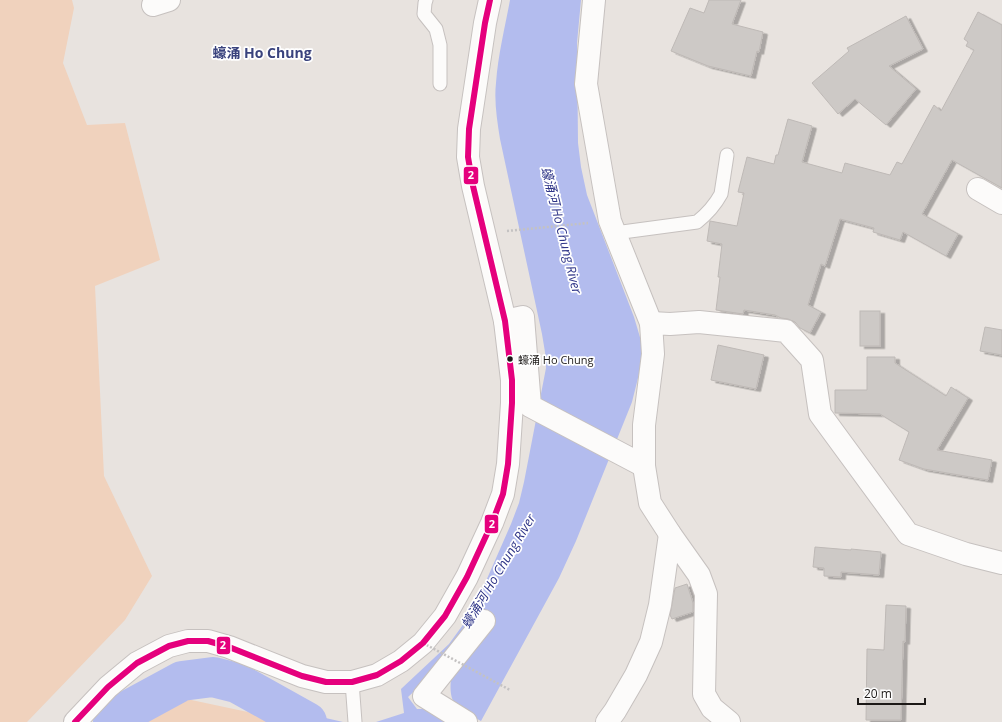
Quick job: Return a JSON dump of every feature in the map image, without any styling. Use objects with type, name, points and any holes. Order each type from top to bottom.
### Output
[{"type":"street","points":[[75,722],[108,687],[137,663],[169,646],[188,641],[208,641],[229,646],[302,676],[326,682],[352,682],[377,675],[402,661],[423,643],[445,616],[467,577],[492,523],[503,494],[508,464],[512,380],[505,321],[473,186],[468,157],[469,129],[485,23],[490,0]]},
{"type":"street","points":[[594,0],[586,84],[613,227],[651,323],[653,354],[644,425],[644,466],[650,503],[699,575],[706,594],[704,694],[712,708],[729,722]]},
{"type":"street","points":[[978,189],[1002,203]]},
{"type":"street","points":[[505,321],[523,317],[530,406],[644,466]]},
{"type":"street","points":[[651,323],[670,324],[699,322],[786,331],[812,360],[820,414],[908,534],[966,554],[1002,563]]},
{"type":"street","points":[[606,722],[615,711],[636,675],[651,642],[660,605],[670,534]]},
{"type":"street","points":[[466,722],[424,696],[484,622]]},
{"type":"lane","points":[[426,0],[424,14],[436,29],[440,45],[440,84]]},
{"type":"lane","points":[[613,227],[697,222],[704,216],[721,194],[727,155]]},
{"type":"lane","points":[[352,682],[355,722]]},
{"type":"path","points":[[485,234],[613,227]]},
{"type":"path","points":[[423,643],[510,690]]},
{"type":"shaded area","points":[[0,0],[72,0],[74,8],[63,63],[87,125],[125,123],[160,260],[95,286],[104,476],[152,576],[125,620],[27,722],[0,722]]},
{"type":"shaded area","points":[[168,695],[294,722],[128,722]]},
{"type":"water","points":[[510,0],[581,0],[577,43],[578,143],[581,167],[587,195],[634,317],[642,344],[640,370],[632,402],[576,541],[559,578],[481,721],[461,710],[453,701],[451,696],[451,679],[422,684],[408,697],[417,709],[426,709],[449,722],[376,722],[404,713],[401,689],[449,644],[465,622],[479,597],[519,503],[546,368],[542,334],[500,139],[496,111],[495,90],[497,73]]},
{"type":"water","points":[[317,716],[343,722],[315,722]]},
{"type":"building","points":[[709,0],[741,0],[732,24],[763,32],[759,52],[757,51],[751,76],[708,66],[671,51],[690,8],[704,13]]},
{"type":"building","points":[[978,12],[1002,25],[1002,188],[952,160],[922,214],[958,234],[946,256],[903,232],[900,240],[873,232],[874,228],[840,219],[825,266],[821,264],[808,305],[821,312],[810,333],[800,328],[795,322],[775,315],[744,310],[743,314],[716,310],[722,244],[707,241],[710,221],[737,226],[744,193],[738,192],[747,157],[774,164],[788,119],[812,126],[802,162],[842,173],[845,163],[890,175],[897,162],[902,164],[934,105],[941,111],[974,50],[966,46],[968,42],[964,39]]},
{"type":"building","points":[[906,16],[923,49],[889,66],[916,89],[886,125],[855,99],[838,114],[812,83],[849,51],[847,48]]},
{"type":"building","points":[[860,311],[880,311],[880,346],[860,346]]},
{"type":"building","points":[[985,327],[1002,330],[1002,355],[980,351]]},
{"type":"building","points":[[718,345],[764,355],[756,389],[711,380]]},
{"type":"building","points":[[867,357],[895,357],[895,363],[946,396],[951,387],[968,398],[937,450],[992,460],[988,480],[924,469],[899,460],[909,432],[880,414],[835,413],[835,390],[867,390]]},
{"type":"building","points":[[815,547],[881,552],[879,575],[841,572],[841,577],[824,576],[824,568],[813,567]]},
{"type":"building","points":[[687,584],[693,603],[693,612],[672,619],[670,615],[675,588]]},
{"type":"building","points":[[886,605],[906,606],[905,642],[903,641],[901,720],[866,720],[867,649],[884,650]]},
{"type":"waterway","name":"蠔涌河 Ho Chung River","points":[[113,722],[123,713],[182,681],[213,677],[237,683],[307,722]]},
{"type":"transit line","name":"2","points":[[75,722],[108,687],[137,663],[169,646],[188,641],[208,641],[229,647],[302,676],[326,682],[352,682],[377,675],[401,661],[423,643],[445,616],[467,577],[492,523],[503,494],[508,464],[512,380],[505,321],[473,186],[468,157],[469,129],[485,23],[490,0]]},
{"type":"place","name":"蠔涌 Ho Chung","points":[[510,359]]},
{"type":"district","name":"蠔涌 Ho Chung","points":[[262,52]]}]
